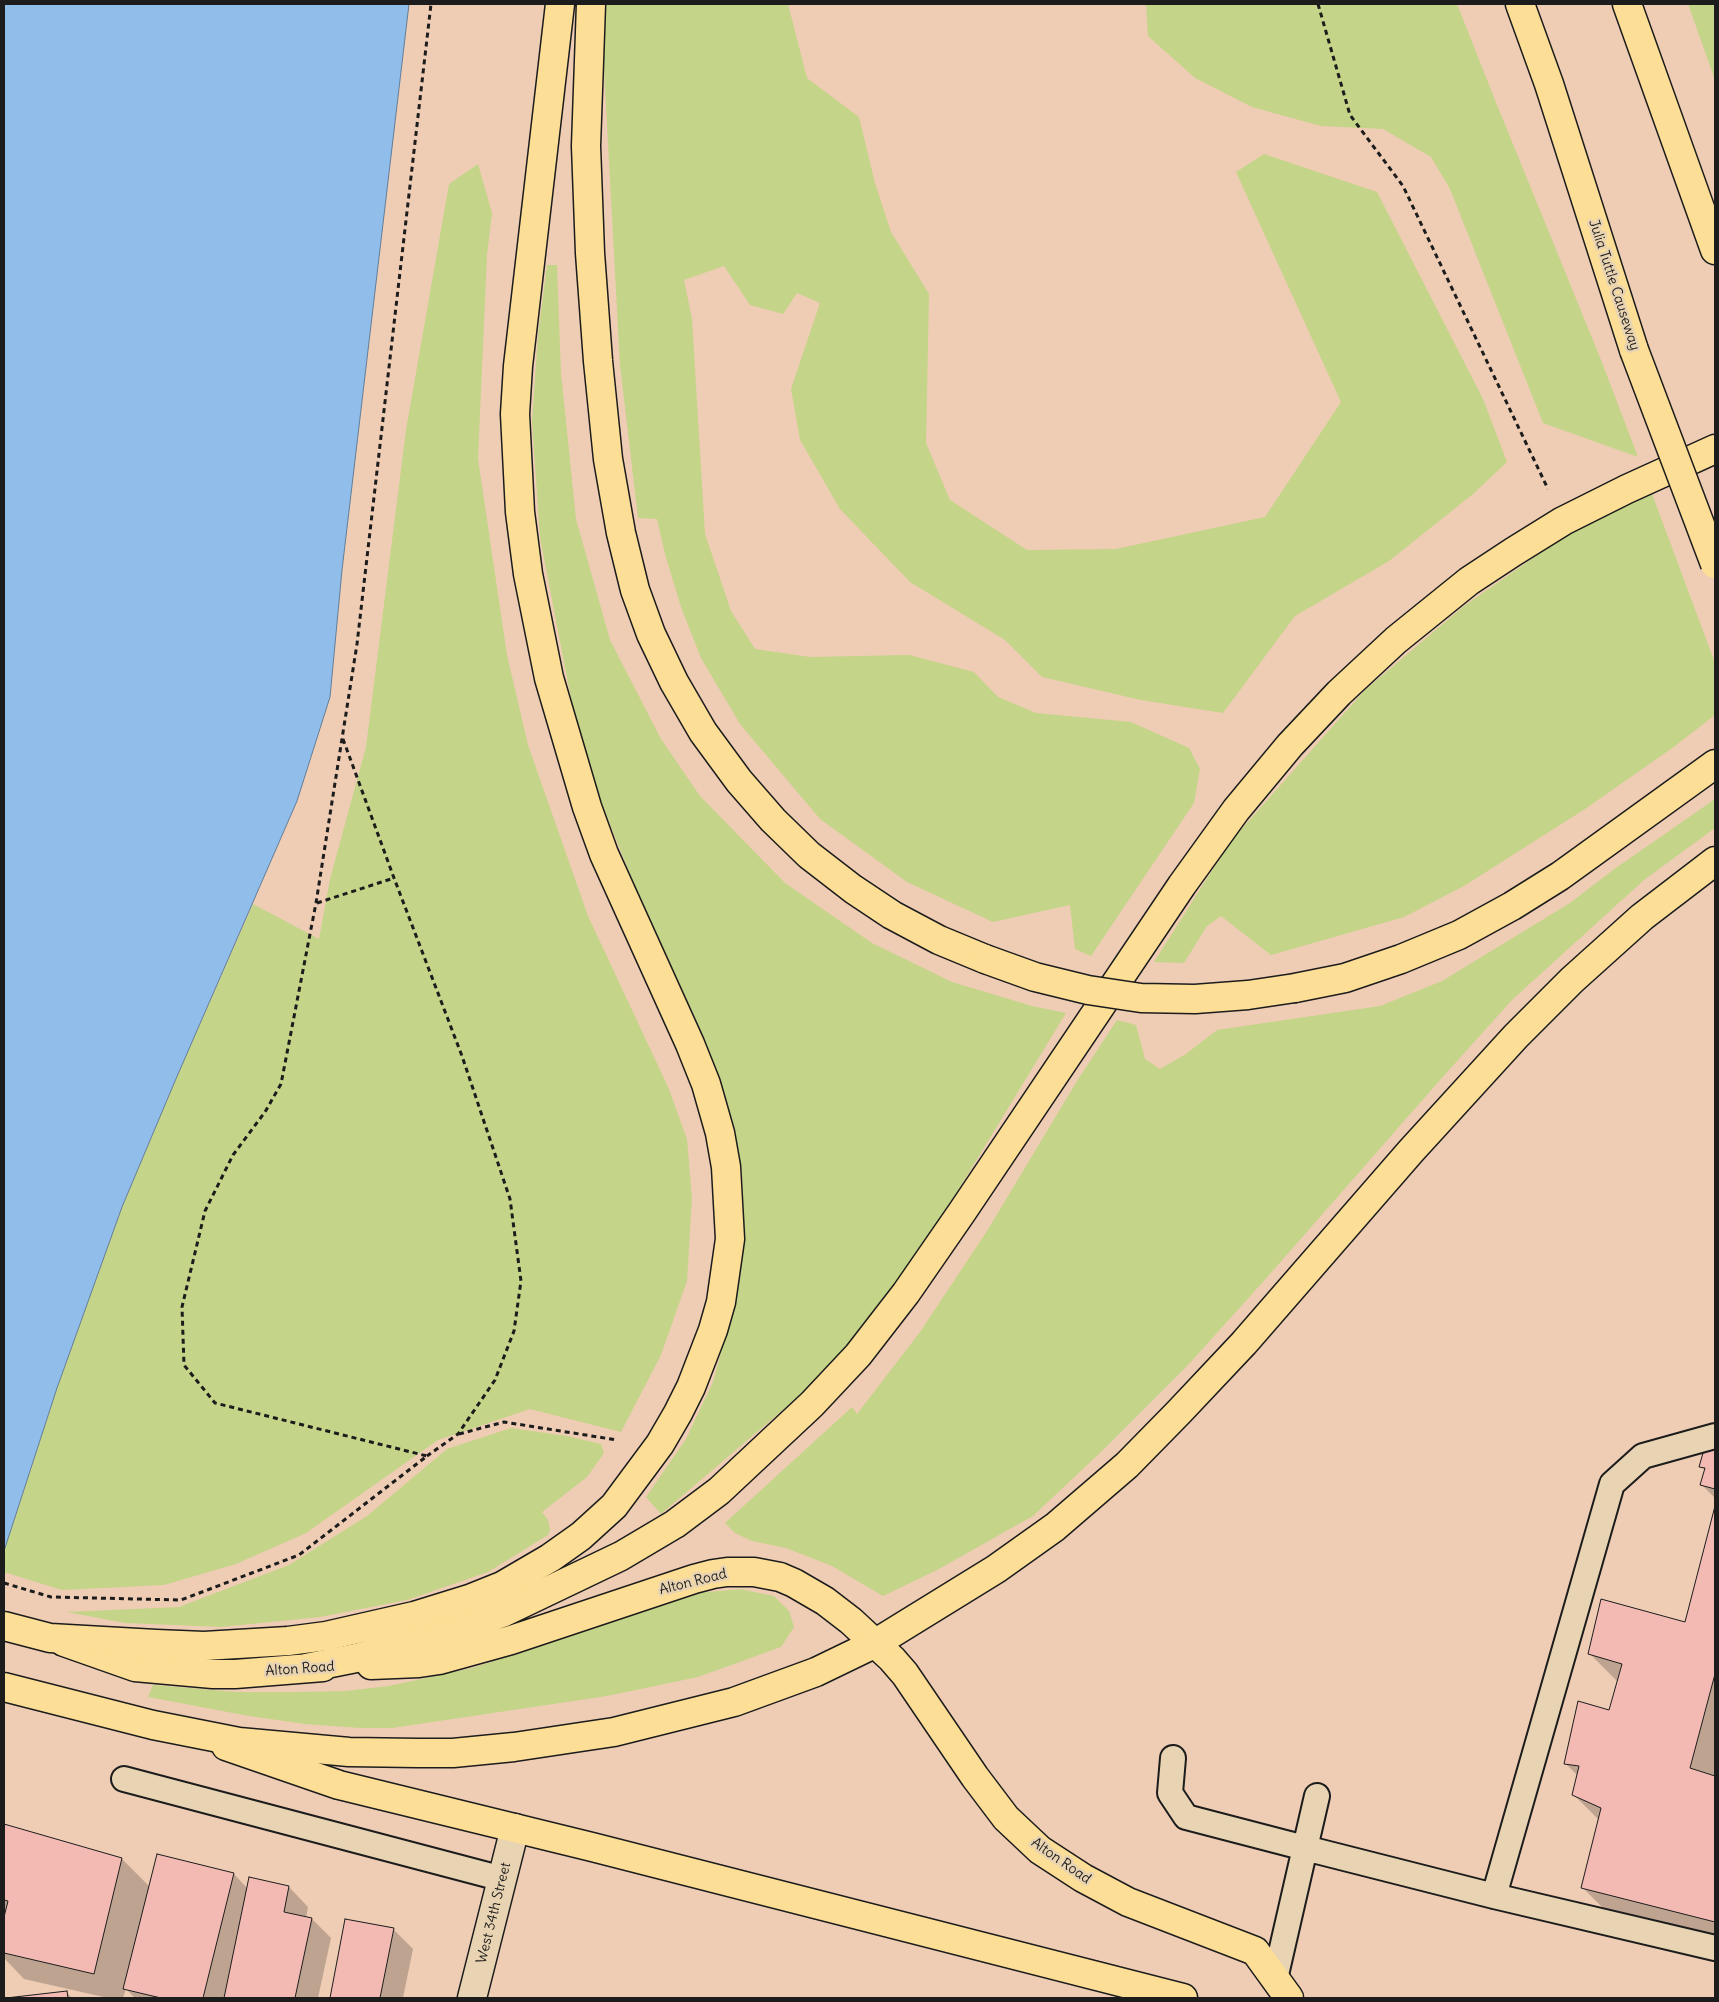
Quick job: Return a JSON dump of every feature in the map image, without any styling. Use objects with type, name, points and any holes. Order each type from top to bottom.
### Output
[{"type":"main road","points":[[50,1638],[204,1646],[279,1642],[326,1636],[437,1609],[472,1598],[519,1578],[567,1546],[614,1506],[660,1444],[692,1387],[713,1330],[721,1302],[730,1239],[726,1167],[720,1133],[706,1084],[690,1044],[604,854],[584,798],[549,678],[528,574],[520,512],[515,414],[518,366],[560,4]]},
{"type":"main road","points":[[591,4],[586,146],[590,253],[598,361],[608,458],[620,533],[635,590],[651,634],[674,682],[703,732],[739,781],[772,820],[809,855],[853,889],[892,915],[939,940],[1036,977],[1088,990],[1141,998],[1195,999],[1248,995],[1345,978],[1401,959],[1459,935],[1512,906],[1560,876],[1715,764]]},
{"type":"main road","name":"Julia Tuttle Causeway","points":[[1520,4],[1552,94],[1634,350],[1715,564]]},
{"type":"main road","points":[[1627,4],[1715,250]]},
{"type":"main road","points":[[306,1668],[356,1658],[419,1641],[502,1613],[621,1556],[675,1524],[719,1491],[812,1404],[858,1355],[906,1293],[1182,885],[1236,810],[1290,744],[1339,693],[1396,640],[1469,581],[1564,521],[1640,483],[1715,449]]},
{"type":"main road","points":[[4,1688],[186,1732],[239,1742],[348,1752],[453,1753],[522,1746],[614,1732],[734,1702],[816,1672],[876,1643],[932,1610],[1025,1548],[1079,1508],[1126,1465],[1160,1433],[1244,1343],[1411,1151],[1528,1024],[1579,973],[1642,917],[1715,861]]},
{"type":"main road","name":"Alton Road","points":[[4,1626],[50,1638],[135,1666],[213,1674],[419,1664],[511,1640],[694,1579],[727,1572],[768,1574],[794,1583],[837,1609],[876,1643],[905,1674],[974,1777],[1001,1811],[1040,1850],[1083,1878],[1128,1902],[1255,1951],[1282,1988]]},
{"type":"main road","points":[[186,1732],[339,1785],[1183,1998]]},
{"type":"street","name":"West 34th Street","points":[[472,1998],[515,1828]]},
{"type":"lane","points":[[1494,1896],[1612,1484],[1644,1456],[1715,1436]]},
{"type":"lane","points":[[1173,1758],[1170,1793],[1186,1817],[1494,1896],[1715,1948]]},
{"type":"lane","points":[[124,1779],[503,1879]]},
{"type":"lane","points":[[1282,1988],[1305,1848],[1318,1796]]},
{"type":"path","points":[[427,1456],[214,1403],[184,1365],[182,1308],[205,1211],[233,1155],[265,1112],[281,1084],[316,903],[357,644],[431,4]]},
{"type":"path","points":[[1318,4],[1350,115],[1403,186],[1564,521]]},
{"type":"path","points":[[4,1583],[51,1597],[181,1600],[299,1555],[458,1434],[495,1380],[514,1331],[521,1281],[510,1199],[462,1056],[343,738]]},
{"type":"path","points":[[316,903],[394,878]]},
{"type":"path","points":[[458,1434],[504,1422],[596,1438],[660,1444]]},
{"type":"green space","points":[[604,4],[788,4],[807,78],[859,117],[875,183],[891,232],[929,294],[926,443],[950,500],[1027,550],[1116,549],[1265,517],[1341,402],[1236,172],[1264,154],[1377,192],[1483,399],[1507,462],[1473,494],[1389,561],[1295,616],[1223,713],[1141,700],[1042,677],[1005,640],[910,582],[840,509],[800,440],[791,389],[820,303],[797,293],[783,314],[750,305],[724,266],[684,280],[692,319],[705,534],[731,611],[755,649],[810,657],[909,655],[974,672],[998,697],[1036,713],[1131,722],[1189,748],[1200,769],[1194,803],[1091,956],[1075,949],[1070,905],[993,922],[907,882],[820,819],[740,724],[701,658],[681,607],[657,519],[638,518],[620,365],[603,50]]},
{"type":"green space","points":[[1146,4],[1457,4],[1601,360],[1638,457],[1543,423],[1450,189],[1431,157],[1383,129],[1321,126],[1252,107],[1195,78],[1148,36]]},
{"type":"green space","points":[[1688,4],[1715,4],[1715,80]]},
{"type":"green space","points":[[478,164],[492,213],[487,255],[478,459],[507,655],[528,745],[588,916],[668,1087],[687,1139],[692,1198],[687,1281],[661,1355],[621,1432],[530,1409],[438,1440],[306,1533],[236,1564],[164,1585],[62,1590],[4,1572],[4,1551],[57,1388],[122,1207],[253,904],[319,939],[330,879],[366,747],[406,430],[449,184]]},
{"type":"green space","points":[[547,265],[557,265],[561,373],[576,519],[610,640],[661,739],[700,796],[785,883],[872,943],[952,982],[1032,1006],[1066,1013],[918,1256],[835,1361],[792,1402],[661,1514],[646,1497],[686,1439],[713,1382],[738,1290],[743,1230],[742,1175],[733,1124],[722,1087],[643,907],[592,779],[572,704],[540,537],[532,422],[538,335]]},
{"type":"green space","points":[[1651,491],[1715,663],[1715,715],[1675,746],[1585,809],[1464,886],[1404,917],[1271,955],[1221,916],[1207,926],[1184,963],[1154,962],[1230,842],[1365,690],[1464,606],[1598,513]]},
{"type":"green space","points":[[1715,799],[1715,828],[1644,880],[1512,1000],[1187,1366],[1102,1451],[1033,1516],[937,1570],[883,1596],[832,1566],[786,1548],[752,1541],[735,1533],[725,1523],[852,1407],[857,1414],[920,1332],[987,1231],[1077,1081],[1117,1020],[1136,1025],[1145,1059],[1160,1069],[1186,1054],[1217,1030],[1380,1006],[1442,981],[1570,903],[1613,870]]},
{"type":"green space","points":[[511,1428],[567,1436],[601,1444],[604,1453],[587,1477],[542,1512],[548,1520],[550,1530],[548,1535],[488,1572],[407,1600],[320,1617],[221,1627],[125,1623],[67,1612],[179,1607],[289,1565],[367,1516],[447,1449]]},
{"type":"green space","points":[[740,1589],[774,1596],[789,1611],[794,1627],[781,1647],[698,1677],[607,1696],[392,1728],[305,1724],[249,1716],[148,1697],[153,1685],[236,1692],[346,1691],[389,1686],[472,1668],[698,1593]]},
{"type":"water","points":[[4,4],[409,4],[342,570],[330,697],[297,801],[122,1207],[57,1388],[4,1551]]},
{"type":"building","points":[[1705,1446],[1715,1449],[1715,1489],[1700,1485],[1705,1468],[1699,1467]]},
{"type":"building","points":[[1715,1506],[1715,1674],[1690,1768],[1715,1776],[1715,1922],[1581,1888],[1601,1808],[1572,1795],[1579,1766],[1564,1764],[1578,1701],[1609,1710],[1622,1664],[1588,1654],[1601,1599],[1685,1622]]},
{"type":"building","points":[[4,1824],[122,1858],[94,1974],[4,1953],[4,1917],[8,1901],[4,1900]]},
{"type":"building","points":[[157,1854],[234,1873],[203,1998],[161,1998],[123,1989]]},
{"type":"building","points":[[249,1877],[289,1886],[284,1912],[312,1918],[295,1998],[224,1998]]},
{"type":"building","points":[[345,1919],[394,1928],[380,1998],[330,1998]]},
{"type":"building","points":[[67,1991],[68,1998],[6,1998]]}]
